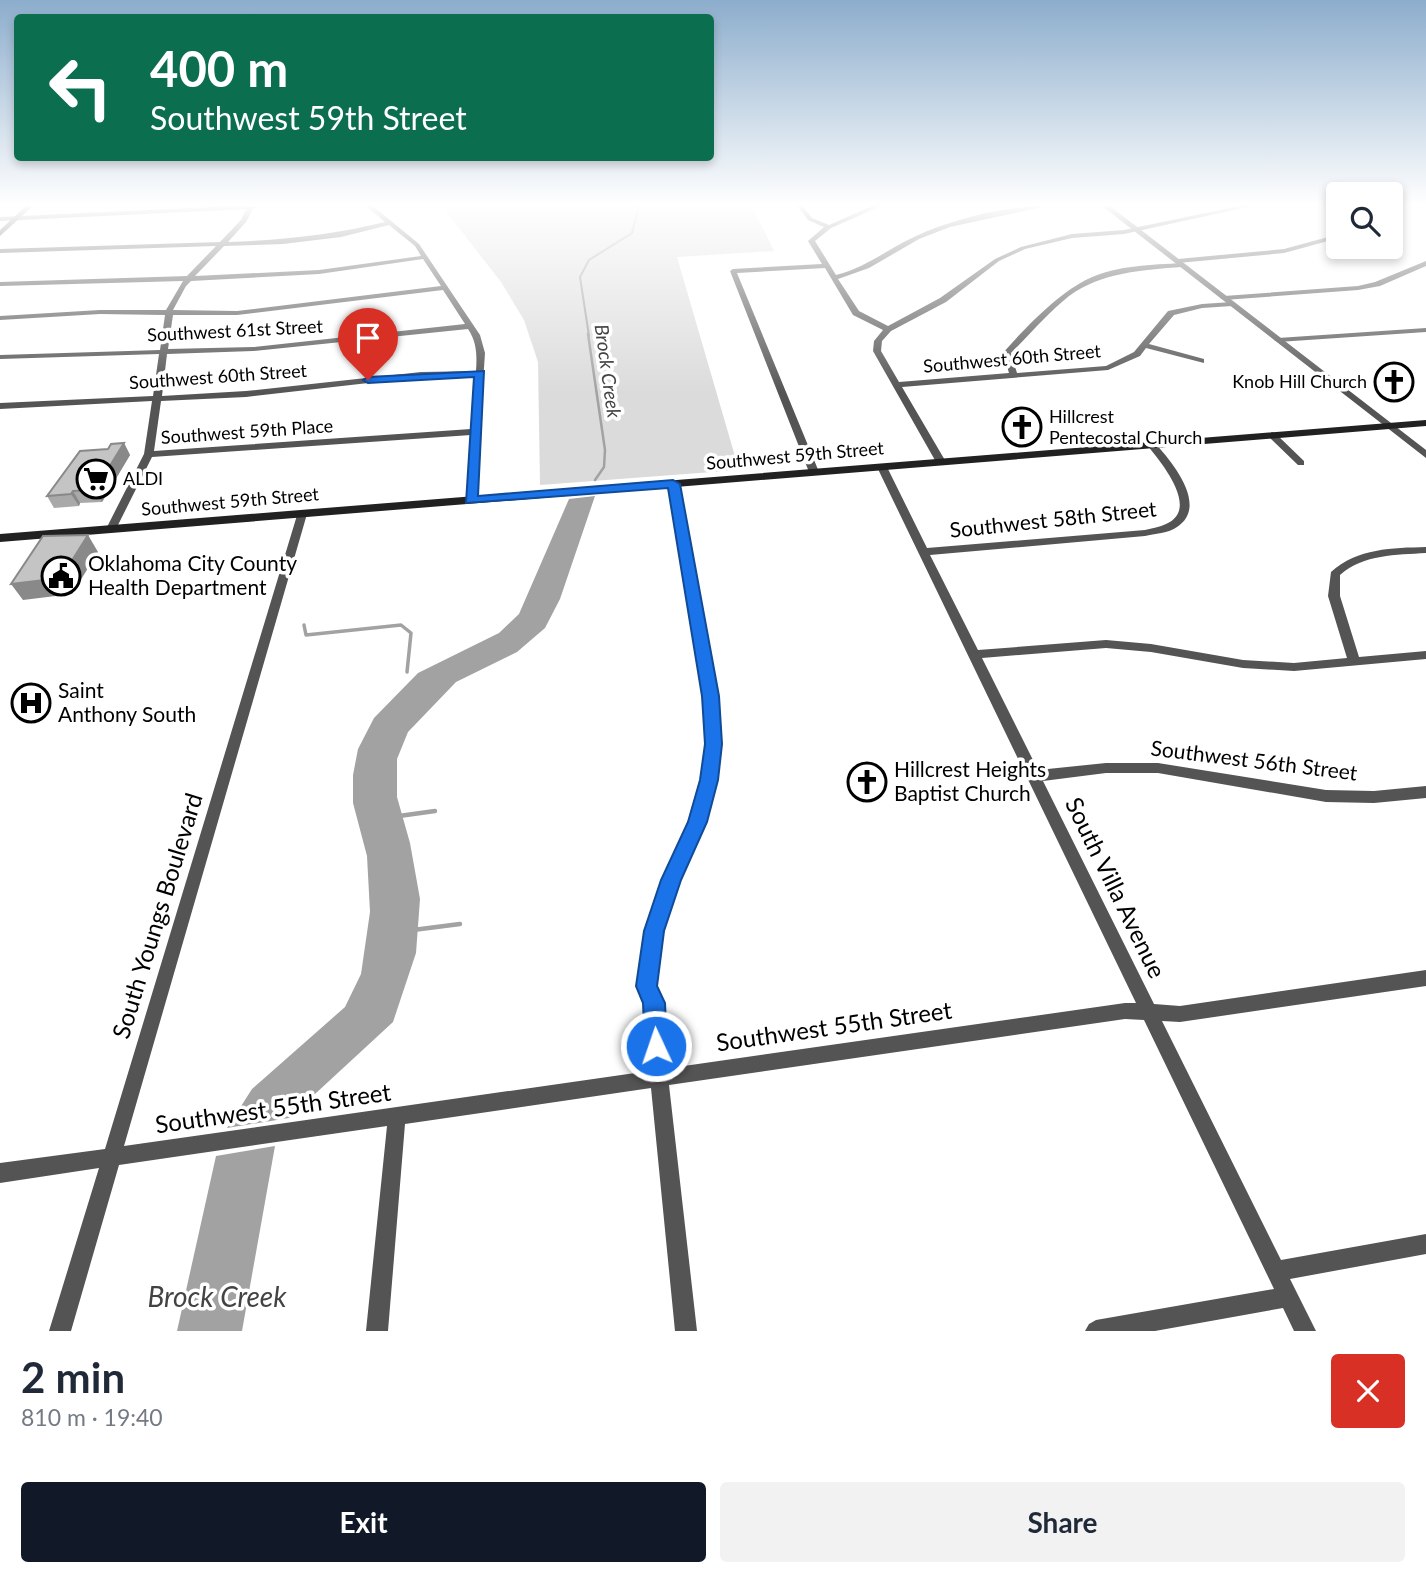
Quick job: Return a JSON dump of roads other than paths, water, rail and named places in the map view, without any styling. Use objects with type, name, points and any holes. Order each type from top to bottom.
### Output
[{"type":"main road","name":"Southwest 59th Street","points":[[0,538],[1426,423]]},
{"type":"street","points":[[111,529],[149,454],[163,352],[176,295],[201,268]]},
{"type":"street","points":[[0,284],[80,278],[191,278],[318,273],[350,268]]},
{"type":"street","points":[[432,268],[471,326],[481,353],[471,500]]},
{"type":"street","points":[[787,268],[733,271],[814,472]]},
{"type":"street","points":[[828,268],[856,313],[888,329]]},
{"type":"street","points":[[834,278],[857,273],[865,268]]},
{"type":"street","points":[[941,462],[877,351],[878,341],[888,329],[943,300],[987,268]]},
{"type":"street","points":[[1014,375],[1007,353],[1075,289],[1107,274],[1146,268]]},
{"type":"street","points":[[1186,268],[1426,455]]},
{"type":"street","name":"Southwest 60th Street","points":[[897,385],[1108,368],[1138,354],[1171,313],[1228,301],[1359,288],[1377,284],[1414,268]]},
{"type":"street","points":[[0,318],[100,312],[170,314],[272,310],[446,289]]},
{"type":"street","name":"Southwest 61st Street","points":[[0,357],[279,347],[471,326]]},
{"type":"street","points":[[1278,340],[1426,330]]},
{"type":"street","points":[[1144,345],[1201,361]]},
{"type":"street","name":"Southwest 60th Street","points":[[0,406],[74,400],[248,394],[389,378],[480,374]]},
{"type":"street","name":"Southwest 59th Place","points":[[149,454],[474,432]]},
{"type":"street","points":[[1272,435],[1301,463]]},
{"type":"street","name":"Southwest 58th Street","points":[[925,552],[1145,533],[1172,526],[1182,516],[1182,490],[1174,471],[1152,445]]},
{"type":"street","name":"South Villa Avenue","points":[[882,467],[1305,1331]]},
{"type":"street","points":[[673,484],[711,696],[714,744],[709,780],[698,822],[671,880],[654,931],[647,986],[654,1003],[659,1077],[686,1331]]},
{"type":"street","name":"South Youngs Boulevard","points":[[60,1331],[302,514]]},
{"type":"street","points":[[1354,663],[1334,596],[1335,574],[1341,567],[1363,557],[1426,550]]},
{"type":"street","points":[[975,654],[1106,644],[1266,666],[1354,663],[1426,655]]},
{"type":"street","name":"Southwest 56th Street","points":[[1035,776],[1106,768],[1158,768],[1326,796],[1374,797],[1426,792]]},
{"type":"street","name":"Southwest 55th Street","points":[[0,1173],[1125,1010],[1180,1014],[1426,978]]},
{"type":"street","points":[[377,1331],[397,1115]]},
{"type":"street","points":[[1276,1271],[1426,1244]]},
{"type":"street","points":[[1096,1331],[1289,1297]]},
{"type":"water","points":[[595,496],[560,599],[545,628],[517,652],[456,682],[408,732],[397,759],[397,797],[410,843],[420,899],[416,953],[393,1022],[289,1118],[227,1128],[252,1089],[345,1007],[361,974],[370,912],[367,856],[353,803],[353,775],[358,749],[374,718],[418,673],[499,633],[519,614],[569,499]]},
{"type":"water","name":"Brock Creek","points":[[275,1146],[242,1331],[177,1331],[216,1156]]},
{"type":"waterway","name":"Brock Creek","points":[[585,268],[580,277],[589,336]]},
{"type":"waterway","name":"Brock Creek","points":[[588,334],[605,450],[604,467],[595,480]]},
{"type":"waterway","points":[[304,625],[306,635],[401,625],[411,633],[407,672]]},
{"type":"waterway","points":[[399,816],[435,811]]},
{"type":"waterway","points":[[413,930],[460,924]]},
{"type":"place","name":"Knob Hill Church","points":[[1394,382]]},
{"type":"place","name":"Hillcrest Pentecostal Church","points":[[1022,427]]},
{"type":"place","name":"ALDI","points":[[96,479]]},
{"type":"place","name":"Oklahoma City County Health Department","points":[[61,576]]},
{"type":"place","name":"Saint Anthony South","points":[[31,703]]},
{"type":"place","name":"Hillcrest Heights Baptist Church","points":[[867,782]]}]
